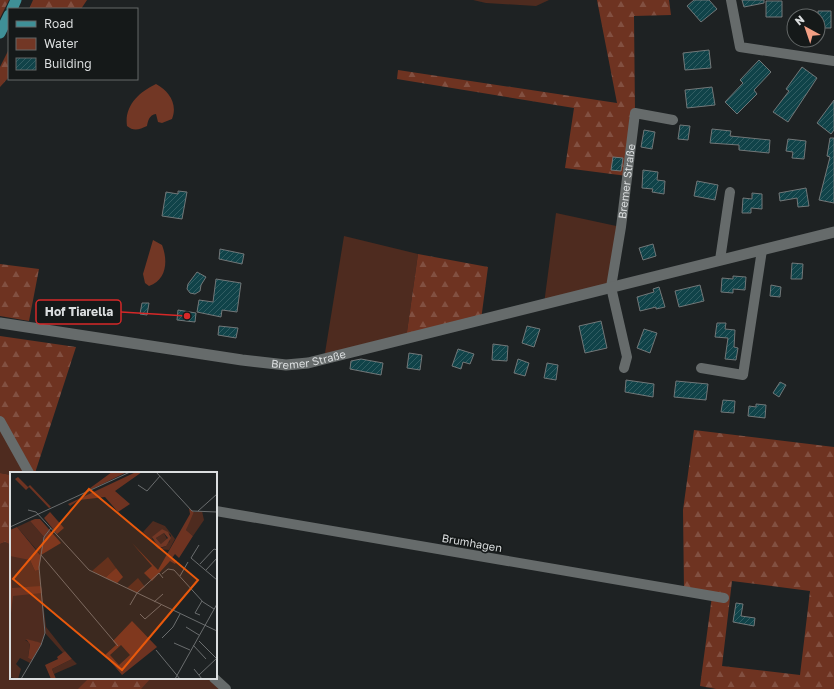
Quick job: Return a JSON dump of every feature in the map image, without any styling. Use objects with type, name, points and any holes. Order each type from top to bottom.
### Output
[{"type":"main road","points":[[0,33],[8,17]]},
{"type":"street","points":[[731,0],[740,47],[834,61]]},
{"type":"street","name":"Bremer Straße","points":[[624,368],[627,357],[611,287],[621,227],[635,113],[673,120]]},
{"type":"street","points":[[720,260],[730,192]]},
{"type":"street","name":"Bremer Straße","points":[[0,323],[242,360],[286,365],[308,363],[834,232]]},
{"type":"street","points":[[701,368],[743,375],[762,250]]},
{"type":"street","points":[[0,421],[28,472]]},
{"type":"street","name":"Brumhagen","points":[[217,511],[724,598]]},
{"type":"street","points":[[215,679],[226,689]]},
{"type":"shaded area","points":[[473,0],[549,0],[536,6],[486,3]]},
{"type":"shaded area","points":[[556,213],[621,227],[611,287],[544,304]]},
{"type":"shaded area","points":[[344,236],[418,254],[406,339],[324,359]]},
{"type":"shaded area","points":[[0,421],[28,472],[10,472],[10,475],[0,473]]},
{"type":"shaded area","points":[[5,542],[10,544],[10,679],[215,679],[226,689],[0,689],[0,544]]},
{"type":"green space","points":[[0,0],[9,0],[0,18]]},
{"type":"green space","points":[[33,0],[87,0],[82,8],[29,8]]},
{"type":"green space","points":[[597,0],[669,0],[671,15],[634,16],[635,113],[627,176],[565,168],[574,108],[397,79],[398,70],[617,103]]},
{"type":"green space","points":[[8,51],[8,78],[0,87],[0,67]]},
{"type":"green space","points":[[418,254],[488,267],[481,320],[406,339]]},
{"type":"green space","points":[[0,264],[39,269],[29,321],[0,316]]},
{"type":"green space","points":[[0,336],[76,347],[35,472],[28,472],[0,421]]},
{"type":"green space","points":[[694,430],[834,447],[834,689],[716,689],[700,686],[712,596],[684,591],[683,510]],"holes":[[[732,581],[810,591],[800,675],[722,666]]]},
{"type":"green space","points":[[0,473],[10,475],[10,544],[5,542],[0,544]]},
{"type":"green space","points":[[88,679],[150,679],[141,689],[78,689]]},
{"type":"water","points":[[156,84],[165,90],[171,98],[174,108],[172,119],[162,123],[158,122],[156,114],[150,117],[147,126],[137,129],[130,128],[127,126],[127,119],[130,106],[144,91]]},
{"type":"water","points":[[153,240],[162,245],[165,263],[163,274],[155,283],[149,286],[145,283],[143,274]]},
{"type":"building","points":[[694,0],[709,0],[717,9],[701,22],[687,6]]},
{"type":"building","points":[[742,0],[764,0],[764,3],[744,7]]},
{"type":"building","points":[[766,1],[782,1],[782,17],[766,17]]},
{"type":"building","points":[[826,11],[831,11],[831,28],[826,28]]},
{"type":"building","points":[[709,50],[711,68],[685,70],[683,53]]},
{"type":"building","points":[[759,60],[771,72],[754,90],[757,94],[737,114],[725,102],[743,83],[740,80]]},
{"type":"building","points":[[802,67],[817,78],[788,122],[773,112],[789,91],[786,89]]},
{"type":"building","points":[[712,87],[715,105],[687,108],[685,90]]},
{"type":"building","points":[[834,100],[834,130],[831,134],[817,123]]},
{"type":"building","points":[[680,125],[690,126],[688,140],[678,139]]},
{"type":"building","points":[[712,129],[731,131],[730,136],[770,140],[769,153],[739,150],[739,145],[710,143]]},
{"type":"building","points":[[644,130],[655,132],[652,149],[641,147]]},
{"type":"building","points":[[830,138],[834,138],[834,203],[819,200],[830,157],[827,156]]},
{"type":"building","points":[[788,139],[806,141],[804,159],[792,158],[793,152],[786,151]]},
{"type":"building","points":[[613,157],[623,158],[621,171],[611,170]]},
{"type":"building","points":[[643,170],[658,172],[657,180],[665,181],[664,194],[652,192],[653,189],[642,188]]},
{"type":"building","points":[[697,181],[718,185],[715,200],[694,196]]},
{"type":"building","points":[[806,188],[809,206],[798,207],[797,198],[780,201],[779,193]]},
{"type":"building","points":[[178,191],[187,192],[182,219],[162,216],[166,192],[178,194]]},
{"type":"building","points":[[752,193],[762,194],[762,209],[751,208],[751,213],[742,213],[743,198],[752,199]]},
{"type":"building","points":[[653,244],[656,256],[643,260],[639,248]]},
{"type":"building","points":[[220,249],[244,254],[242,264],[219,259]]},
{"type":"building","points":[[792,263],[803,264],[802,279],[791,279]]},
{"type":"building","points":[[197,272],[206,277],[201,285],[200,291],[195,294],[190,293],[187,289],[188,284]]},
{"type":"building","points":[[733,276],[746,277],[745,290],[733,289],[733,293],[721,292],[722,278],[733,279]]},
{"type":"building","points":[[216,279],[241,283],[237,312],[222,310],[221,317],[197,312],[199,300],[213,302]]},
{"type":"building","points":[[700,285],[704,301],[679,307],[675,291]]},
{"type":"building","points":[[771,285],[781,287],[780,297],[770,296]]},
{"type":"building","points":[[659,287],[665,307],[656,309],[656,307],[640,311],[637,297],[654,292],[653,289]]},
{"type":"building","points":[[142,303],[149,303],[147,315],[140,314]]},
{"type":"building","points":[[178,310],[196,313],[195,322],[177,320]]},
{"type":"building","points":[[601,321],[607,348],[585,353],[579,326]]},
{"type":"building","points":[[717,323],[726,323],[725,329],[735,330],[734,347],[738,348],[736,360],[725,359],[728,338],[715,337]]},
{"type":"building","points":[[219,326],[238,328],[236,338],[218,335]]},
{"type":"building","points":[[527,326],[540,329],[534,347],[522,343]]},
{"type":"building","points":[[644,329],[657,333],[650,353],[637,348]]},
{"type":"building","points":[[493,344],[508,346],[507,361],[492,360]]},
{"type":"building","points":[[458,349],[474,354],[470,364],[463,362],[461,369],[452,366]]},
{"type":"building","points":[[409,353],[422,355],[420,370],[407,368]]},
{"type":"building","points":[[361,359],[383,363],[381,375],[350,369],[351,361]]},
{"type":"building","points":[[518,359],[529,363],[525,376],[514,373]]},
{"type":"building","points":[[547,363],[558,365],[556,380],[544,378]]},
{"type":"building","points":[[626,380],[654,384],[653,397],[625,392]]},
{"type":"building","points":[[676,381],[708,384],[706,400],[674,397]]},
{"type":"building","points":[[780,382],[786,385],[779,397],[773,393]]},
{"type":"building","points":[[723,400],[735,401],[734,413],[721,412]]},
{"type":"building","points":[[756,404],[766,405],[765,418],[748,416],[749,406],[756,407]]},
{"type":"building","points":[[736,603],[743,604],[741,616],[755,618],[754,626],[733,622]]},
{"type":"place","name":"Hof Tiarella","points":[[187,316]]}]
